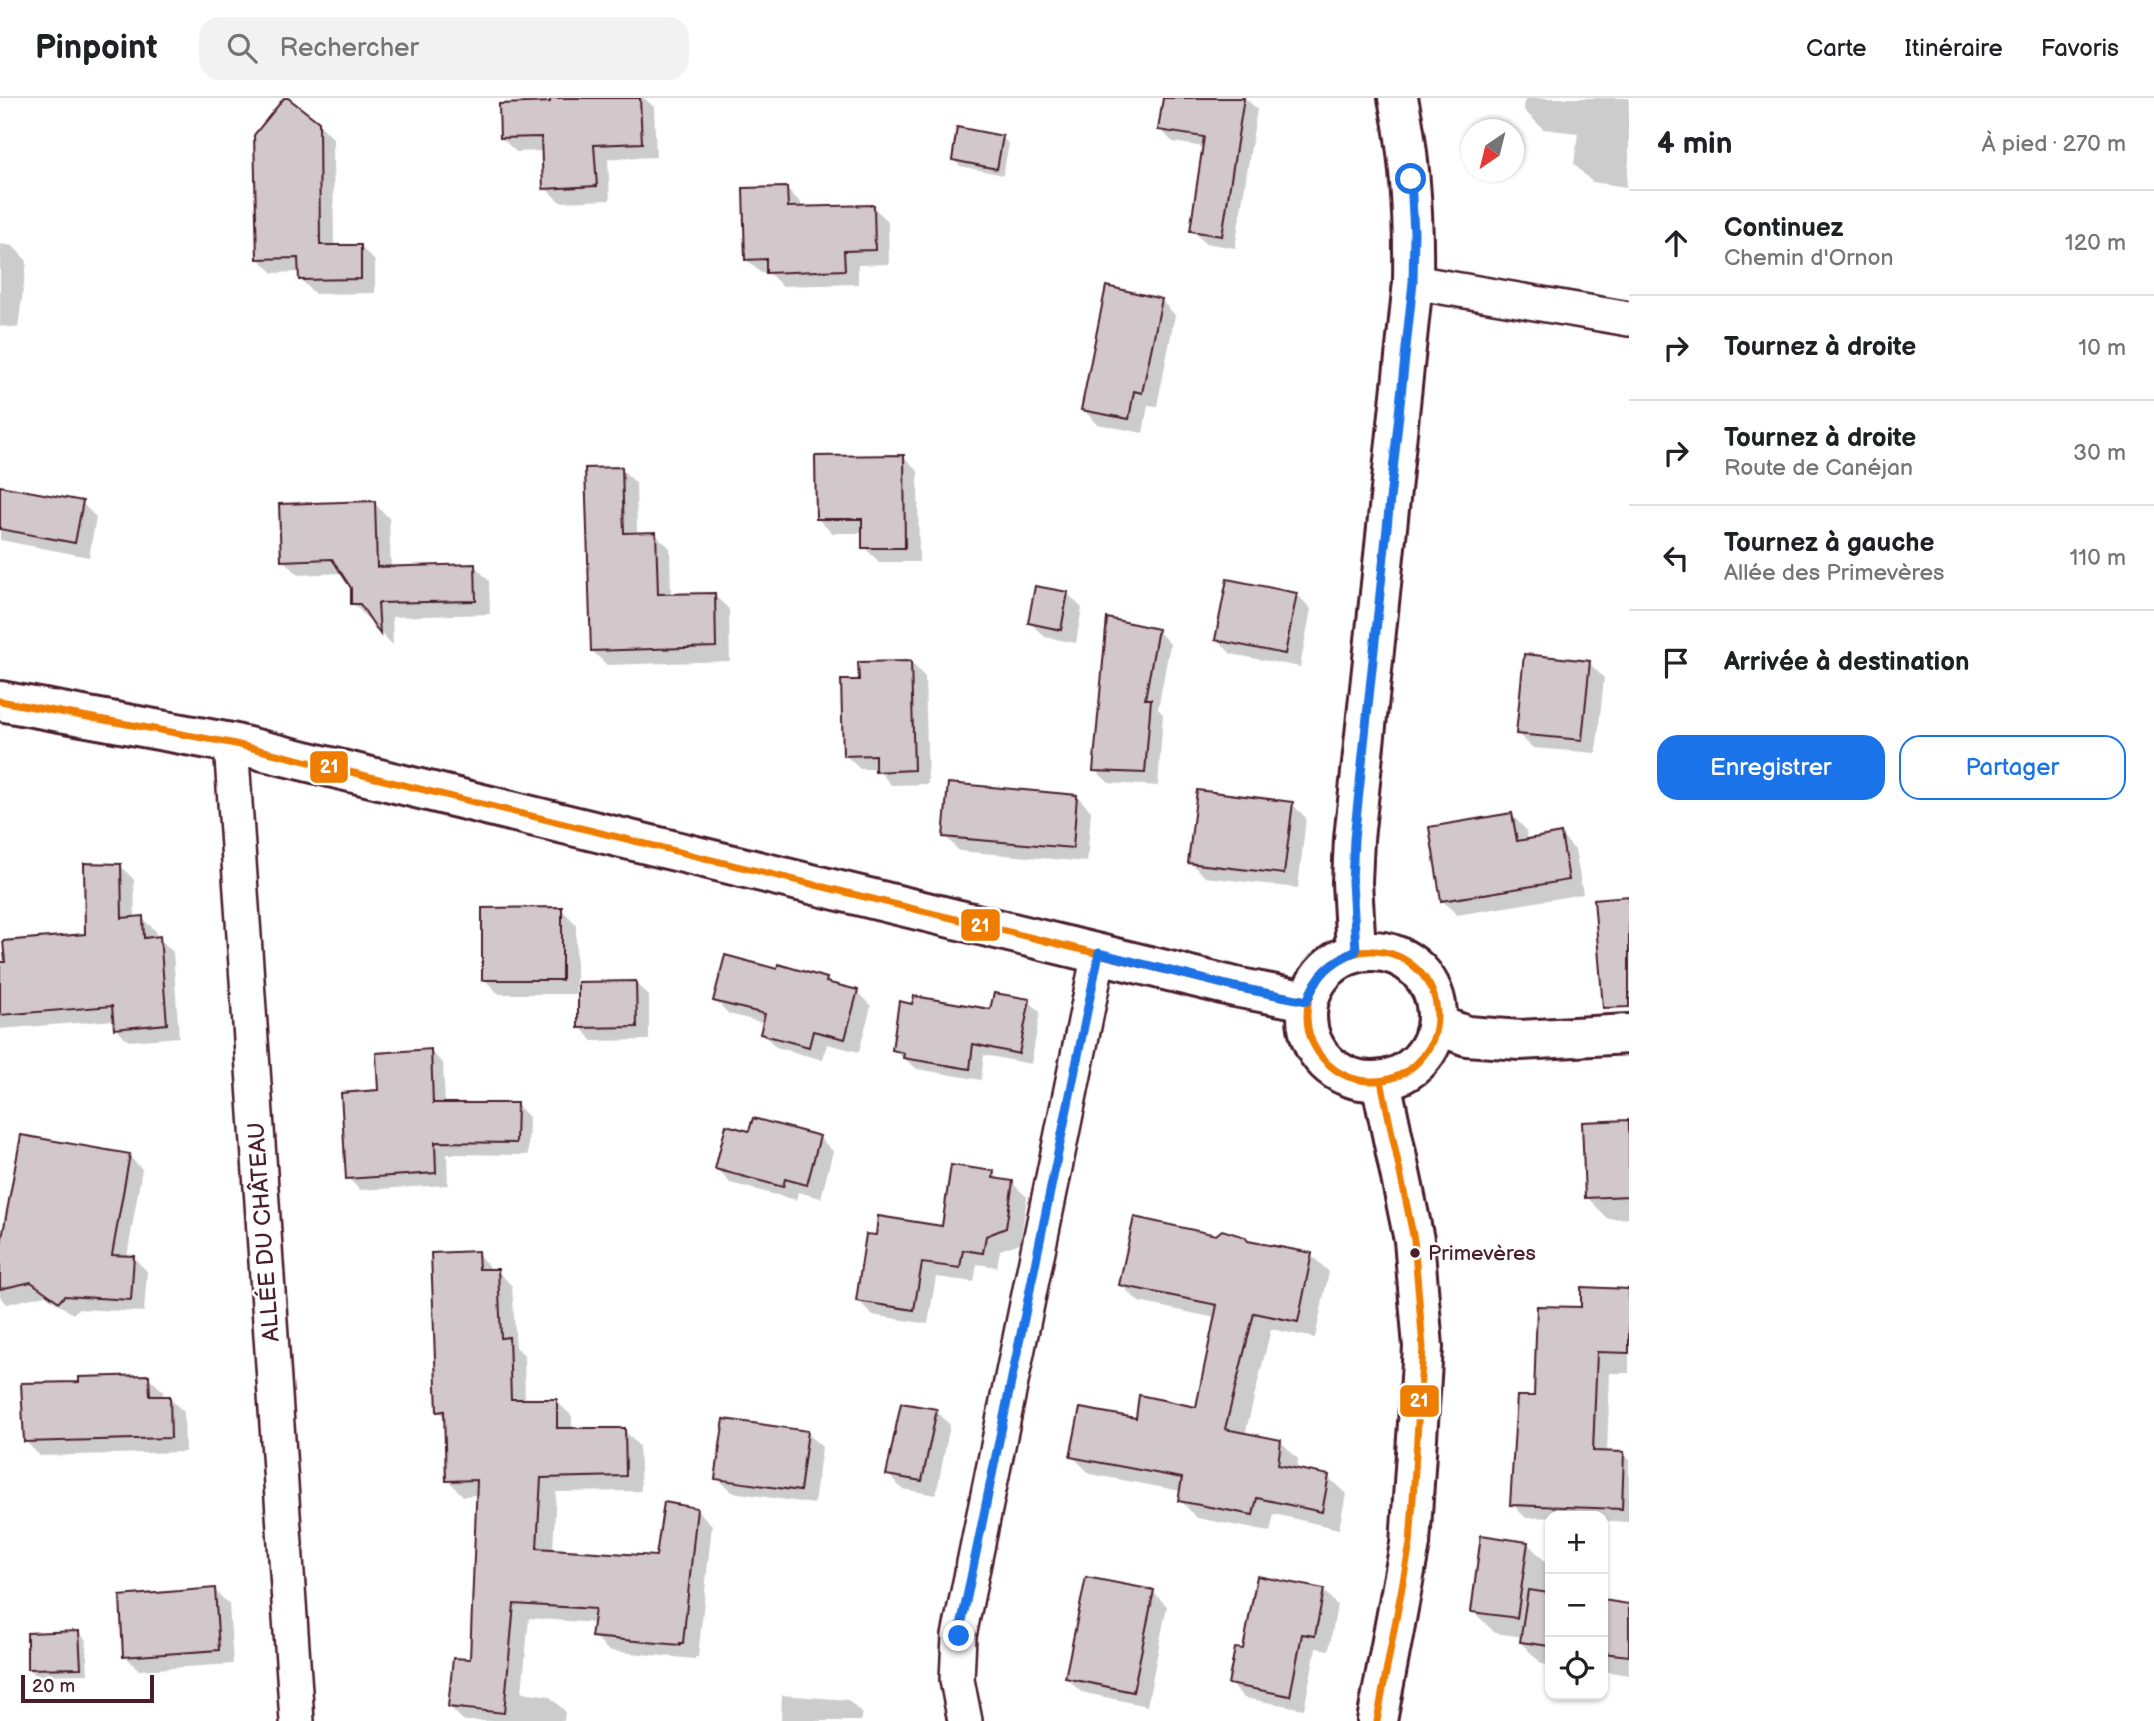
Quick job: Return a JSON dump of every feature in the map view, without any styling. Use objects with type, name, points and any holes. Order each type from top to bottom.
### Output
[{"type":"street","points":[[1356,951],[1352,882],[1354,839],[1413,282],[1411,179],[1398,98]]},
{"type":"street","points":[[1413,282],[1629,319]]},
{"type":"street","points":[[0,701],[231,743],[1235,987],[1307,1001]]},
{"type":"street","name":"ALLÉE DU CHÂTEAU","points":[[231,743],[297,1721]]},
{"type":"street","points":[[1377,950],[1398,956],[1416,967],[1429,984],[1437,1003],[1437,1025],[1433,1041],[1425,1055],[1413,1067],[1398,1076],[1381,1081],[1360,1081],[1340,1074],[1323,1060],[1311,1043],[1306,1022],[1307,1001],[1314,984],[1324,970],[1339,958],[1356,951],[1377,950]]},
{"type":"street","points":[[965,1721],[957,1680],[959,1636],[1099,953]]},
{"type":"street","points":[[1437,1025],[1467,1036],[1520,1040],[1629,1034]]},
{"type":"street","points":[[1377,1721],[1409,1544],[1423,1347],[1414,1240],[1381,1081]]},
{"type":"building","points":[[284,98],[288,98],[319,122],[320,245],[361,245],[361,279],[299,280],[298,258],[257,259],[254,135]]},
{"type":"building","points":[[550,98],[640,98],[642,143],[594,145],[597,186],[543,189],[541,137],[500,138],[499,104],[550,102]]},
{"type":"building","points":[[1163,98],[1244,98],[1222,236],[1190,231],[1204,137],[1158,130]]},
{"type":"building","points":[[957,127],[1003,136],[997,169],[952,160]]},
{"type":"building","points":[[787,187],[788,207],[874,205],[875,250],[844,251],[845,270],[766,273],[766,259],[745,260],[743,188]]},
{"type":"building","points":[[1106,286],[1162,299],[1142,393],[1134,391],[1129,419],[1081,410]]},
{"type":"building","points":[[904,455],[905,548],[862,548],[862,519],[816,519],[815,456]]},
{"type":"building","points":[[622,467],[624,533],[656,532],[658,594],[715,593],[716,647],[591,651],[585,468]]},
{"type":"building","points":[[0,486],[83,501],[75,543],[0,529]]},
{"type":"building","points":[[375,501],[377,567],[475,564],[476,601],[378,603],[380,634],[360,604],[351,604],[351,588],[332,559],[281,561],[279,504]]},
{"type":"building","points":[[1227,579],[1297,593],[1285,654],[1215,640]]},
{"type":"building","points":[[1035,586],[1068,592],[1061,630],[1028,623]]},
{"type":"building","points":[[1107,618],[1158,629],[1145,699],[1151,699],[1145,773],[1093,771]]},
{"type":"building","points":[[1524,654],[1590,661],[1582,740],[1516,734]]},
{"type":"building","points":[[911,661],[914,770],[875,772],[875,755],[843,756],[841,680],[859,680],[858,662]]},
{"type":"building","points":[[948,783],[1077,795],[1073,848],[943,837]]},
{"type":"building","points":[[1197,790],[1293,802],[1284,874],[1188,863]]},
{"type":"building","points":[[1512,813],[1517,841],[1561,833],[1569,880],[1441,901],[1429,827]]},
{"type":"building","points":[[84,863],[121,864],[122,918],[143,916],[144,938],[160,936],[167,1024],[114,1029],[112,1006],[0,1015],[0,962],[5,962],[3,941],[85,934]]},
{"type":"building","points":[[1629,896],[1629,1007],[1603,1008],[1594,899]]},
{"type":"building","points":[[562,907],[562,980],[482,980],[482,908]]},
{"type":"building","points":[[725,955],[777,969],[778,964],[827,978],[826,982],[858,990],[845,1039],[813,1031],[809,1047],[760,1034],[765,1014],[713,1001]]},
{"type":"building","points":[[636,981],[637,1027],[578,1028],[578,982]]},
{"type":"building","points":[[994,993],[1030,999],[1019,1054],[973,1044],[970,1069],[903,1058],[904,1053],[892,1050],[899,1001],[912,1004],[914,996],[990,1009]]},
{"type":"building","points":[[431,1049],[433,1103],[517,1103],[516,1143],[435,1142],[436,1173],[346,1179],[341,1093],[378,1090],[376,1053]]},
{"type":"building","points":[[753,1118],[820,1136],[807,1185],[785,1179],[783,1187],[715,1169],[726,1125],[749,1131]]},
{"type":"building","points":[[1629,1120],[1629,1196],[1585,1198],[1582,1122]]},
{"type":"building","points":[[21,1135],[130,1154],[112,1255],[134,1256],[131,1300],[64,1296],[59,1302],[31,1282],[0,1289],[0,1249]]},
{"type":"building","points":[[951,1165],[994,1171],[993,1178],[1013,1181],[1006,1228],[986,1236],[983,1253],[963,1250],[960,1268],[922,1263],[914,1310],[856,1301],[866,1234],[876,1235],[878,1216],[942,1226]]},
{"type":"building","points":[[1134,1217],[1216,1235],[1222,1230],[1245,1237],[1248,1241],[1312,1253],[1298,1322],[1254,1313],[1225,1429],[1281,1440],[1278,1465],[1329,1475],[1322,1512],[1257,1498],[1253,1515],[1178,1501],[1182,1478],[1070,1457],[1080,1408],[1136,1418],[1139,1395],[1196,1407],[1217,1305],[1119,1285]]},
{"type":"building","points":[[478,1251],[479,1269],[498,1269],[501,1338],[509,1337],[511,1399],[557,1399],[557,1428],[625,1428],[626,1476],[541,1478],[537,1548],[656,1556],[664,1502],[697,1508],[683,1643],[680,1645],[591,1637],[595,1609],[514,1604],[504,1713],[448,1707],[453,1658],[470,1659],[477,1480],[446,1481],[444,1411],[437,1412],[431,1253]]},
{"type":"building","points":[[1581,1287],[1629,1289],[1629,1353],[1597,1352],[1593,1451],[1624,1452],[1622,1509],[1510,1505],[1517,1396],[1534,1396],[1537,1306],[1581,1307]]},
{"type":"building","points":[[149,1375],[150,1396],[170,1396],[171,1438],[24,1442],[21,1383],[79,1382],[79,1377]]},
{"type":"building","points":[[901,1403],[937,1409],[922,1481],[886,1475]]},
{"type":"building","points":[[724,1419],[808,1431],[800,1491],[715,1479]]},
{"type":"building","points":[[1481,1535],[1528,1542],[1517,1618],[1471,1612]]},
{"type":"building","points":[[1257,1576],[1324,1589],[1315,1636],[1302,1634],[1290,1696],[1228,1684],[1235,1648],[1243,1649]]},
{"type":"building","points":[[1086,1577],[1154,1590],[1133,1692],[1065,1678]]},
{"type":"building","points":[[215,1588],[219,1650],[123,1657],[120,1596]]},
{"type":"building","points":[[1528,1590],[1545,1592],[1545,1645],[1520,1642]]},
{"type":"building","points":[[1608,1601],[1629,1604],[1629,1656],[1608,1654]]},
{"type":"building","points":[[79,1631],[81,1668],[27,1669],[27,1633]]},
{"type":"transit line","name":"21","points":[[0,701],[231,743],[1235,987],[1307,1001]]},
{"type":"transit line","name":"21","points":[[1372,951],[1397,956],[1418,970],[1432,991],[1437,1016],[1432,1041],[1418,1062],[1397,1076],[1372,1081],[1347,1076],[1326,1062],[1312,1041],[1307,1016],[1312,991],[1326,970],[1347,956],[1372,951]]},
{"type":"transit line","name":"21","points":[[1377,1721],[1410,1544],[1423,1347],[1414,1240],[1381,1081]]},
{"type":"place","name":"Primevères","points":[[1415,1253]]},
{"type":"route","points":[[959,1636],[1099,953],[1235,987],[1307,1001],[1324,970],[1339,958],[1356,951],[1352,882],[1354,839],[1413,282],[1411,179]]}]
